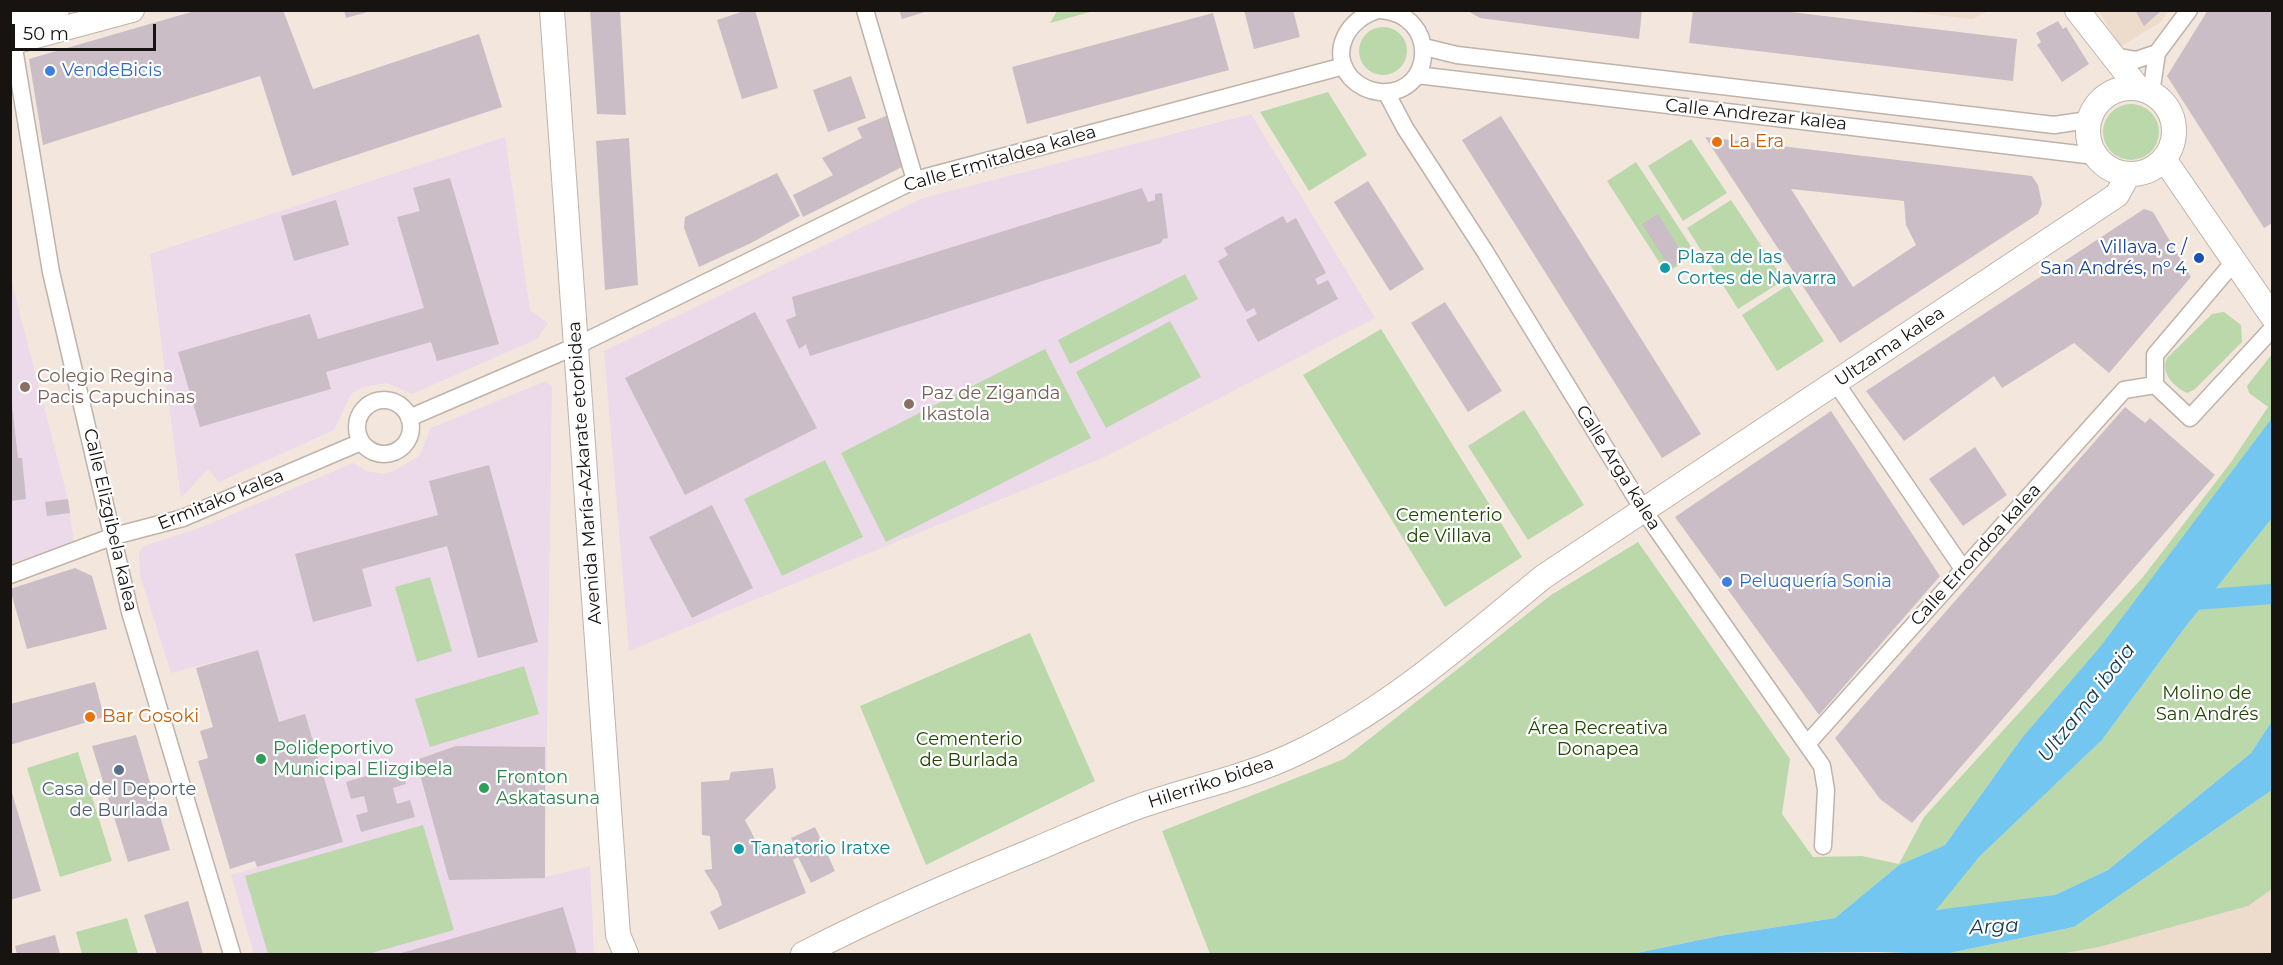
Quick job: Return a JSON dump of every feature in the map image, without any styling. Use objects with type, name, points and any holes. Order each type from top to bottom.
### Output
[{"type":"main road","points":[[11,36],[57,10]]},
{"type":"main road","points":[[11,36],[132,10]]},
{"type":"main road","name":"Avenida María-Azkarate etorbidea","points":[[552,10],[619,948]]},
{"type":"main road","points":[[2077,10],[2109,55],[2169,111],[2173,123],[2170,149],[2164,159],[2153,168],[2128,175],[2115,172],[2095,156],[2089,145],[2088,120],[2095,106],[2106,95],[2121,88],[2145,90]]},
{"type":"main road","points":[[2106,95],[2109,55]]},
{"type":"main road","points":[[2164,159],[2233,263],[2272,316]]},
{"type":"main road","name":"Ultzama kalea","points":[[1644,511],[2117,195],[2128,175]]},
{"type":"main road","name":"Hilerriko bidea","points":[[803,954],[844,933],[1000,864],[1143,805],[1244,776],[1298,752],[1369,714],[1460,646],[1544,577],[1644,511]]},
{"type":"street","points":[[11,36],[17,32],[52,23],[63,10]]},
{"type":"street","points":[[864,10],[915,180]]},
{"type":"street","points":[[1379,10],[1392,11],[1414,24],[1424,47],[1424,57],[1417,75],[1398,90],[1373,91],[1361,86],[1351,77],[1344,66],[1342,43],[1353,16],[1379,10]]},
{"type":"street","points":[[2145,90],[2157,53],[2189,10]]},
{"type":"street","name":"Calle Elizgibela kalea","points":[[11,36],[51,272],[130,612],[232,954]]},
{"type":"street","name":"Calle Andrezar kalea","points":[[1424,47],[1457,55],[2054,125],[2088,120]]},
{"type":"street","points":[[2109,55],[2136,60],[2157,53]]},
{"type":"street","name":"Calle Ermitaldea kalea","points":[[576,346],[915,180],[1344,66]]},
{"type":"street","name":"Calle Andrezar kalea","points":[[1417,75],[2095,156]]},
{"type":"street","name":"Calle Arga kalea","points":[[1386,92],[1406,128],[1484,250],[1644,511],[1822,766],[1824,782],[1822,846]]},
{"type":"street","points":[[2233,263],[2155,355],[2155,385],[2190,418],[2272,329]]},
{"type":"street","points":[[409,418],[576,346]]},
{"type":"street","points":[[1836,383],[1963,569]]},
{"type":"street","name":"Calle Errondoa kalea","points":[[1807,744],[2124,390],[2155,385]]},
{"type":"street","points":[[388,400],[397,404],[409,418],[410,435],[400,449],[383,454],[367,449],[361,442],[356,426],[358,418],[370,404],[388,400]]},
{"type":"street","name":"Ermitako kalea","points":[[10,575],[114,536],[183,518],[361,442]]},
{"type":"shaded area","points":[[1989,10],[1972,19],[1901,11]]},
{"type":"shaded area","points":[[2099,11],[2168,11],[2161,22],[2120,47]]},
{"type":"shaded area","name":"Paz de Ziganda Ikastola","points":[[1251,114],[1375,318],[1107,456],[629,651],[604,351],[923,198]]},
{"type":"shaded area","points":[[505,137],[530,310],[548,323],[537,339],[412,394],[387,383],[363,387],[351,394],[334,430],[219,482],[208,469],[181,498],[150,254]]},
{"type":"shaded area","name":"Colegio Regina Pacis Capuchinas","points":[[10,276],[68,499],[74,543],[11,563]]},
{"type":"shaded area","points":[[546,381],[552,387],[545,877],[590,866],[594,954],[254,954],[231,875],[343,842],[305,715],[279,722],[258,650],[171,673],[140,575],[139,552],[144,546],[202,527],[353,463],[367,471],[382,474],[394,471],[419,456],[431,428]]},
{"type":"shaded area","points":[[2272,889],[2272,954],[2060,954],[2099,947],[2247,906]]},
{"type":"green space","points":[[1057,10],[1094,11],[1050,23]]},
{"type":"green space","points":[[1378,27],[1388,27],[1403,37],[1407,51],[1406,60],[1397,71],[1388,75],[1378,75],[1363,65],[1359,56],[1359,46],[1369,31]]},
{"type":"green space","points":[[1328,92],[1367,155],[1309,191],[1260,112]]},
{"type":"green space","points":[[2131,104],[2142,106],[2151,112],[2157,121],[2159,132],[2157,143],[2151,152],[2142,158],[2131,160],[2120,158],[2111,152],[2105,143],[2103,132],[2105,121],[2111,112],[2120,106]]},
{"type":"green space","points":[[1691,139],[1727,193],[1683,221],[1648,166]]},
{"type":"green space","points":[[1636,162],[1696,254],[1666,273],[1607,181]]},
{"type":"green space","points":[[1731,200],[1784,280],[1738,309],[1687,228]]},
{"type":"green space","points":[[1185,274],[1198,299],[1070,364],[1058,340]]},
{"type":"green space","points":[[1788,285],[1824,341],[1777,371],[1742,315]]},
{"type":"green space","points":[[2224,312],[2241,325],[2242,342],[2194,390],[2187,393],[2177,387],[2167,374],[2165,364],[2167,358],[2212,314]]},
{"type":"green space","points":[[1170,321],[1201,377],[1106,428],[1076,372]]},
{"type":"green space","name":"Cementerio de Villava","points":[[1381,329],[1522,557],[1445,607],[1303,375]]},
{"type":"green space","points":[[1045,349],[1091,438],[886,542],[841,453]]},
{"type":"green space","name":"Área Recreativa Donapea","points":[[2272,354],[2272,440],[2185,549],[2021,739],[1945,845],[1899,865],[1835,918],[1719,936],[1632,954],[1210,954],[1162,831],[1344,759],[1551,595],[1638,542],[1790,759],[1782,814],[1813,857],[1862,856],[1899,864],[1924,817],[2143,577],[2231,462],[2268,407],[2249,393],[2247,386]]},
{"type":"green space","points":[[1524,410],[1584,505],[1528,540],[1468,446]]},
{"type":"green space","points":[[825,460],[863,537],[782,576],[744,499]]},
{"type":"green space","name":"Molino de San Andrés","points":[[2272,518],[2272,721],[2251,753],[2108,870],[2055,895],[1980,907],[1932,910],[1979,857],[2102,740],[2183,630]]},
{"type":"green space","points":[[430,577],[452,651],[417,662],[395,587]]},
{"type":"green space","name":"Cementerio de Burlada","points":[[1030,633],[1095,781],[926,865],[860,706]]},
{"type":"green space","points":[[524,666],[539,714],[430,747],[415,699]]},
{"type":"green space","points":[[78,752],[112,861],[60,877],[27,768]]},
{"type":"green space","points":[[2272,790],[2272,889],[2248,906],[2099,947],[2060,954],[1945,954],[2074,927]]},
{"type":"green space","points":[[423,825],[454,930],[368,954],[268,954],[245,876]]},
{"type":"green space","points":[[127,918],[138,954],[82,954],[76,932]]},
{"type":"water","points":[[2272,418],[2272,518],[2183,630],[2102,740],[1979,857],[1936,910],[2055,895],[2108,870],[2251,753],[2272,721],[2272,790],[2074,927],[1945,954],[1876,952],[1632,954],[1719,936],[1835,918],[1899,865],[1945,845],[2021,739],[2100,647]]},
{"type":"building","points":[[198,10],[283,10],[313,89],[479,34],[502,107],[292,176],[260,76],[43,145],[29,59]]},
{"type":"building","points":[[344,10],[371,10],[371,11],[346,18]]},
{"type":"building","points":[[590,10],[620,10],[626,115],[597,114]]},
{"type":"building","points":[[747,10],[755,10],[778,88],[742,99],[717,20]]},
{"type":"building","points":[[899,10],[928,10],[928,11],[902,19]]},
{"type":"building","points":[[1244,10],[1293,10],[1300,37],[1254,49]]},
{"type":"building","points":[[1466,10],[1642,10],[1639,39],[1480,18]]},
{"type":"building","points":[[1693,10],[1774,10],[2017,39],[2013,81],[1689,43]]},
{"type":"building","points":[[2135,10],[2162,10],[2144,26]]},
{"type":"building","points":[[2208,10],[2272,10],[2272,223],[2264,228],[2167,76]]},
{"type":"building","points":[[1213,13],[1229,70],[1027,124],[1012,67]]},
{"type":"building","points":[[2058,21],[2063,29],[2066,27],[2089,64],[2062,82],[2037,45],[2041,42],[2036,33]]},
{"type":"building","points":[[851,76],[866,118],[828,132],[813,90]]},
{"type":"building","points":[[888,115],[904,166],[803,217],[793,195],[833,175],[822,158],[862,138],[857,128]]},
{"type":"building","points":[[1501,116],[1701,434],[1662,458],[1462,140]]},
{"type":"building","points":[[1705,137],[2032,176],[2038,185],[2042,204],[2038,214],[1840,343]],"holes":[[[1791,189],[1904,201],[1906,225],[1916,245],[1853,287]]]},
{"type":"building","points":[[629,138],[638,285],[605,290],[596,141]]},
{"type":"building","points":[[777,173],[800,216],[751,243],[699,267],[684,228],[685,217]]},
{"type":"building","points":[[450,178],[499,344],[437,361],[431,342],[326,372],[331,389],[200,427],[178,352],[310,314],[318,339],[424,308],[397,217],[420,211],[413,188]]},
{"type":"building","points":[[1368,181],[1424,269],[1390,291],[1334,202]]},
{"type":"building","points":[[1142,188],[1148,202],[1155,200],[1155,194],[1162,193],[1168,238],[1163,239],[1161,243],[810,356],[806,344],[799,349],[786,320],[796,316],[792,297]]},
{"type":"building","points":[[336,200],[349,245],[294,261],[281,216]]},
{"type":"building","points":[[2144,209],[2153,212],[2191,277],[2109,373],[2074,343],[2002,388],[1994,376],[1904,441],[1866,391]]},
{"type":"building","points":[[1658,214],[1685,258],[1670,268],[1642,224]]},
{"type":"building","points":[[1283,216],[1287,223],[1296,218],[1326,273],[1315,279],[1318,285],[1328,280],[1338,299],[1258,342],[1246,320],[1257,314],[1254,308],[1246,312],[1218,261],[1228,255],[1224,248]]},
{"type":"building","points":[[1445,302],[1502,391],[1468,412],[1411,323]]},
{"type":"building","points":[[755,312],[817,428],[685,495],[625,378]]},
{"type":"building","points":[[12,405],[18,458],[22,458],[26,499],[10,501]]},
{"type":"building","points":[[2125,407],[2145,423],[2150,418],[2215,475],[1912,823],[1880,799],[1835,738]]},
{"type":"building","points":[[1831,411],[1940,576],[1819,715],[1675,517]]},
{"type":"building","points":[[1975,447],[2007,495],[1963,526],[1929,479]]},
{"type":"building","points":[[489,465],[538,642],[478,658],[447,546],[362,569],[372,606],[313,622],[295,554],[438,515],[429,481]]},
{"type":"building","points":[[68,499],[70,513],[47,516],[45,502]]},
{"type":"building","points":[[712,505],[753,588],[692,618],[649,537]]},
{"type":"building","points":[[75,568],[92,576],[107,629],[27,649],[10,589]]},
{"type":"building","name":"Polideportivo Municipal Elizgibela","points":[[258,650],[279,722],[305,714],[343,842],[257,867],[255,861],[230,869],[198,761],[208,758],[200,731],[213,727],[196,668]]},
{"type":"building","points":[[95,682],[104,717],[10,745],[10,704]]},
{"type":"building","points":[[136,735],[170,850],[128,862],[92,746]]},
{"type":"building","name":"Fronton Askatasuna","points":[[456,746],[545,747],[545,878],[449,880],[416,760]]},
{"type":"building","points":[[401,766],[406,784],[393,788],[397,804],[410,800],[415,817],[361,832],[356,815],[368,812],[364,796],[351,799],[346,782]]},
{"type":"building","name":"Tanatorio Iratxe","points":[[773,768],[776,788],[745,820],[756,841],[762,839],[769,854],[786,848],[788,851],[796,847],[791,838],[815,827],[835,871],[811,883],[798,857],[793,860],[806,893],[719,930],[710,912],[722,905],[718,892],[704,870],[712,869],[710,836],[702,835],[701,782],[729,780],[731,772]]},
{"type":"building","points":[[10,786],[41,891],[10,900]]},
{"type":"building","points":[[188,901],[203,954],[157,954],[144,915]]},
{"type":"building","points":[[563,907],[577,954],[398,954]]},
{"type":"building","points":[[55,935],[60,954],[17,954],[15,946]]},
{"type":"waterway","points":[[2183,601],[2272,594]]},
{"type":"place","name":"VendeBicis","points":[[50,71]]},
{"type":"place","name":"La Era","points":[[1717,142]]},
{"type":"place","name":"Villava, c / San Andrés, nº 4","points":[[2199,258]]},
{"type":"place","name":"Plaza de las Cortes de Navarra","points":[[1665,268]]},
{"type":"place","name":"Colegio Regina Pacis Capuchinas","points":[[25,387]]},
{"type":"place","name":"Paz de Ziganda Ikastola","points":[[909,404]]},
{"type":"place","name":"Peluquería Sonia","points":[[1727,582]]},
{"type":"place","name":"Bar Gosoki","points":[[90,717]]},
{"type":"place","name":"Polideportivo Municipal Elizgibela","points":[[261,759]]},
{"type":"place","name":"Casa del Deporte de Burlada","points":[[119,770]]},
{"type":"place","name":"Fronton Askatasuna","points":[[484,788]]},
{"type":"place","name":"Tanatorio Iratxe","points":[[739,849]]},
{"type":"water label","name":"Ultzama ibaia","points":[[2087,703]]},
{"type":"water label","name":"Arga","points":[[1994,927]]}]
